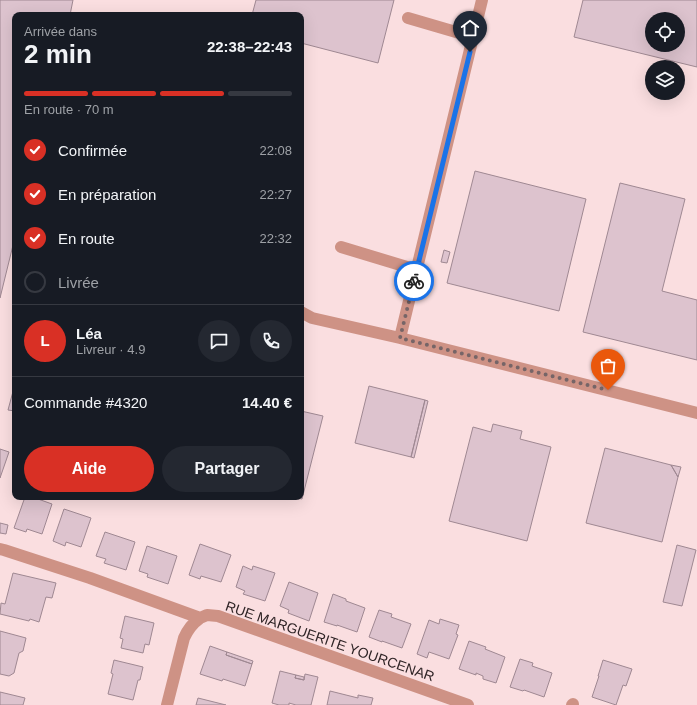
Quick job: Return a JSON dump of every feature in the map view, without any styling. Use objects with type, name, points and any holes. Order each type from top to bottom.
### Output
[{"type":"street","points":[[400,338],[482,0]]},
{"type":"street","points":[[408,18],[473,37]]},
{"type":"street","points":[[341,247],[417,270]]},
{"type":"street","points":[[304,314],[312,318],[400,338],[697,413]]},
{"type":"street","name":"RUE MARGUERITE YOURCENAR","points":[[0,549],[90,578],[200,618],[207,615],[218,616],[468,705]]},
{"type":"street","points":[[167,705],[187,630],[200,618]]},
{"type":"building","points":[[0,0],[73,0],[71,12],[12,12],[12,249],[0,298]]},
{"type":"building","points":[[256,0],[394,0],[378,63],[304,44],[304,12],[253,12]]},
{"type":"building","points":[[583,0],[697,0],[697,67],[685,64],[685,60],[668,60],[574,37]]},
{"type":"building","points":[[475,171],[586,199],[559,311],[447,283]]},
{"type":"building","points":[[620,183],[685,199],[662,291],[697,300],[697,360],[583,332]]},
{"type":"building","points":[[444,250],[450,252],[447,263],[441,262]]},
{"type":"building","points":[[369,386],[425,400],[411,457],[355,443]]},
{"type":"building","points":[[12,395],[12,411],[8,410]]},
{"type":"building","points":[[425,400],[428,401],[414,458],[411,457]]},
{"type":"building","points":[[304,412],[323,416],[304,491]]},
{"type":"building","points":[[493,424],[522,431],[520,439],[551,447],[527,541],[449,521],[473,427],[491,432]]},
{"type":"building","points":[[605,448],[671,465],[678,477],[662,542],[586,523]]},
{"type":"building","points":[[0,449],[9,452],[0,478]]},
{"type":"building","points":[[671,465],[681,467],[678,477]]},
{"type":"building","points":[[24,500],[41,500],[52,504],[42,534],[27,529],[26,532],[14,528]]},
{"type":"building","points":[[64,509],[91,518],[81,547],[66,542],[65,546],[53,541]]},
{"type":"building","points":[[0,523],[8,525],[6,534],[0,533]]},
{"type":"building","points":[[105,532],[135,542],[126,570],[104,563],[106,559],[96,556]]},
{"type":"building","points":[[200,544],[231,555],[221,582],[201,576],[200,579],[189,575]]},
{"type":"building","points":[[677,545],[696,550],[682,606],[663,602]]},
{"type":"building","points":[[147,546],[177,556],[168,584],[147,577],[148,574],[139,571]]},
{"type":"building","points":[[243,566],[252,570],[253,566],[275,573],[265,601],[243,594],[245,591],[236,587]]},
{"type":"building","points":[[13,573],[56,583],[52,598],[46,597],[39,622],[0,614],[1,603],[5,604]]},
{"type":"building","points":[[289,582],[318,593],[309,621],[288,613],[289,610],[280,606]]},
{"type":"building","points":[[333,594],[346,599],[346,601],[365,608],[357,632],[324,622]]},
{"type":"building","points":[[379,610],[392,614],[391,617],[411,624],[402,648],[369,637]]},
{"type":"building","points":[[125,616],[154,623],[149,645],[145,644],[143,653],[121,648],[123,639],[120,638]]},
{"type":"building","points":[[440,619],[459,625],[456,634],[458,635],[449,659],[429,652],[427,658],[417,654],[429,620],[439,624]]},
{"type":"building","points":[[0,631],[26,638],[23,651],[19,653],[14,673],[9,676],[0,674]]},
{"type":"building","points":[[469,641],[486,647],[485,649],[505,657],[496,683],[483,679],[483,676],[476,673],[476,675],[459,669]]},
{"type":"building","points":[[210,646],[227,652],[226,655],[252,664],[245,686],[200,674]]},
{"type":"building","points":[[227,652],[253,661],[252,664],[226,655]]},
{"type":"building","points":[[520,659],[533,663],[532,666],[552,673],[544,697],[510,687]]},
{"type":"building","points":[[114,660],[143,667],[133,700],[108,694],[113,674],[111,673]]},
{"type":"building","points":[[603,660],[632,669],[626,686],[623,685],[616,705],[592,697]]},
{"type":"building","points":[[280,671],[296,675],[295,678],[304,680],[305,674],[318,677],[311,705],[296,705],[289,703],[289,705],[279,705],[272,703]]},
{"type":"building","points":[[296,675],[304,677],[304,680],[295,678]]},
{"type":"building","points":[[330,691],[358,698],[358,695],[373,698],[371,705],[327,705]]},
{"type":"building","points":[[0,692],[25,698],[23,705],[0,705]]},
{"type":"building","points":[[198,698],[226,705],[196,705]]},
{"type":"way so far","points":[[414,281],[400,338],[608,390]]},
{"type":"route","points":[[414,281],[470,52]]}]
